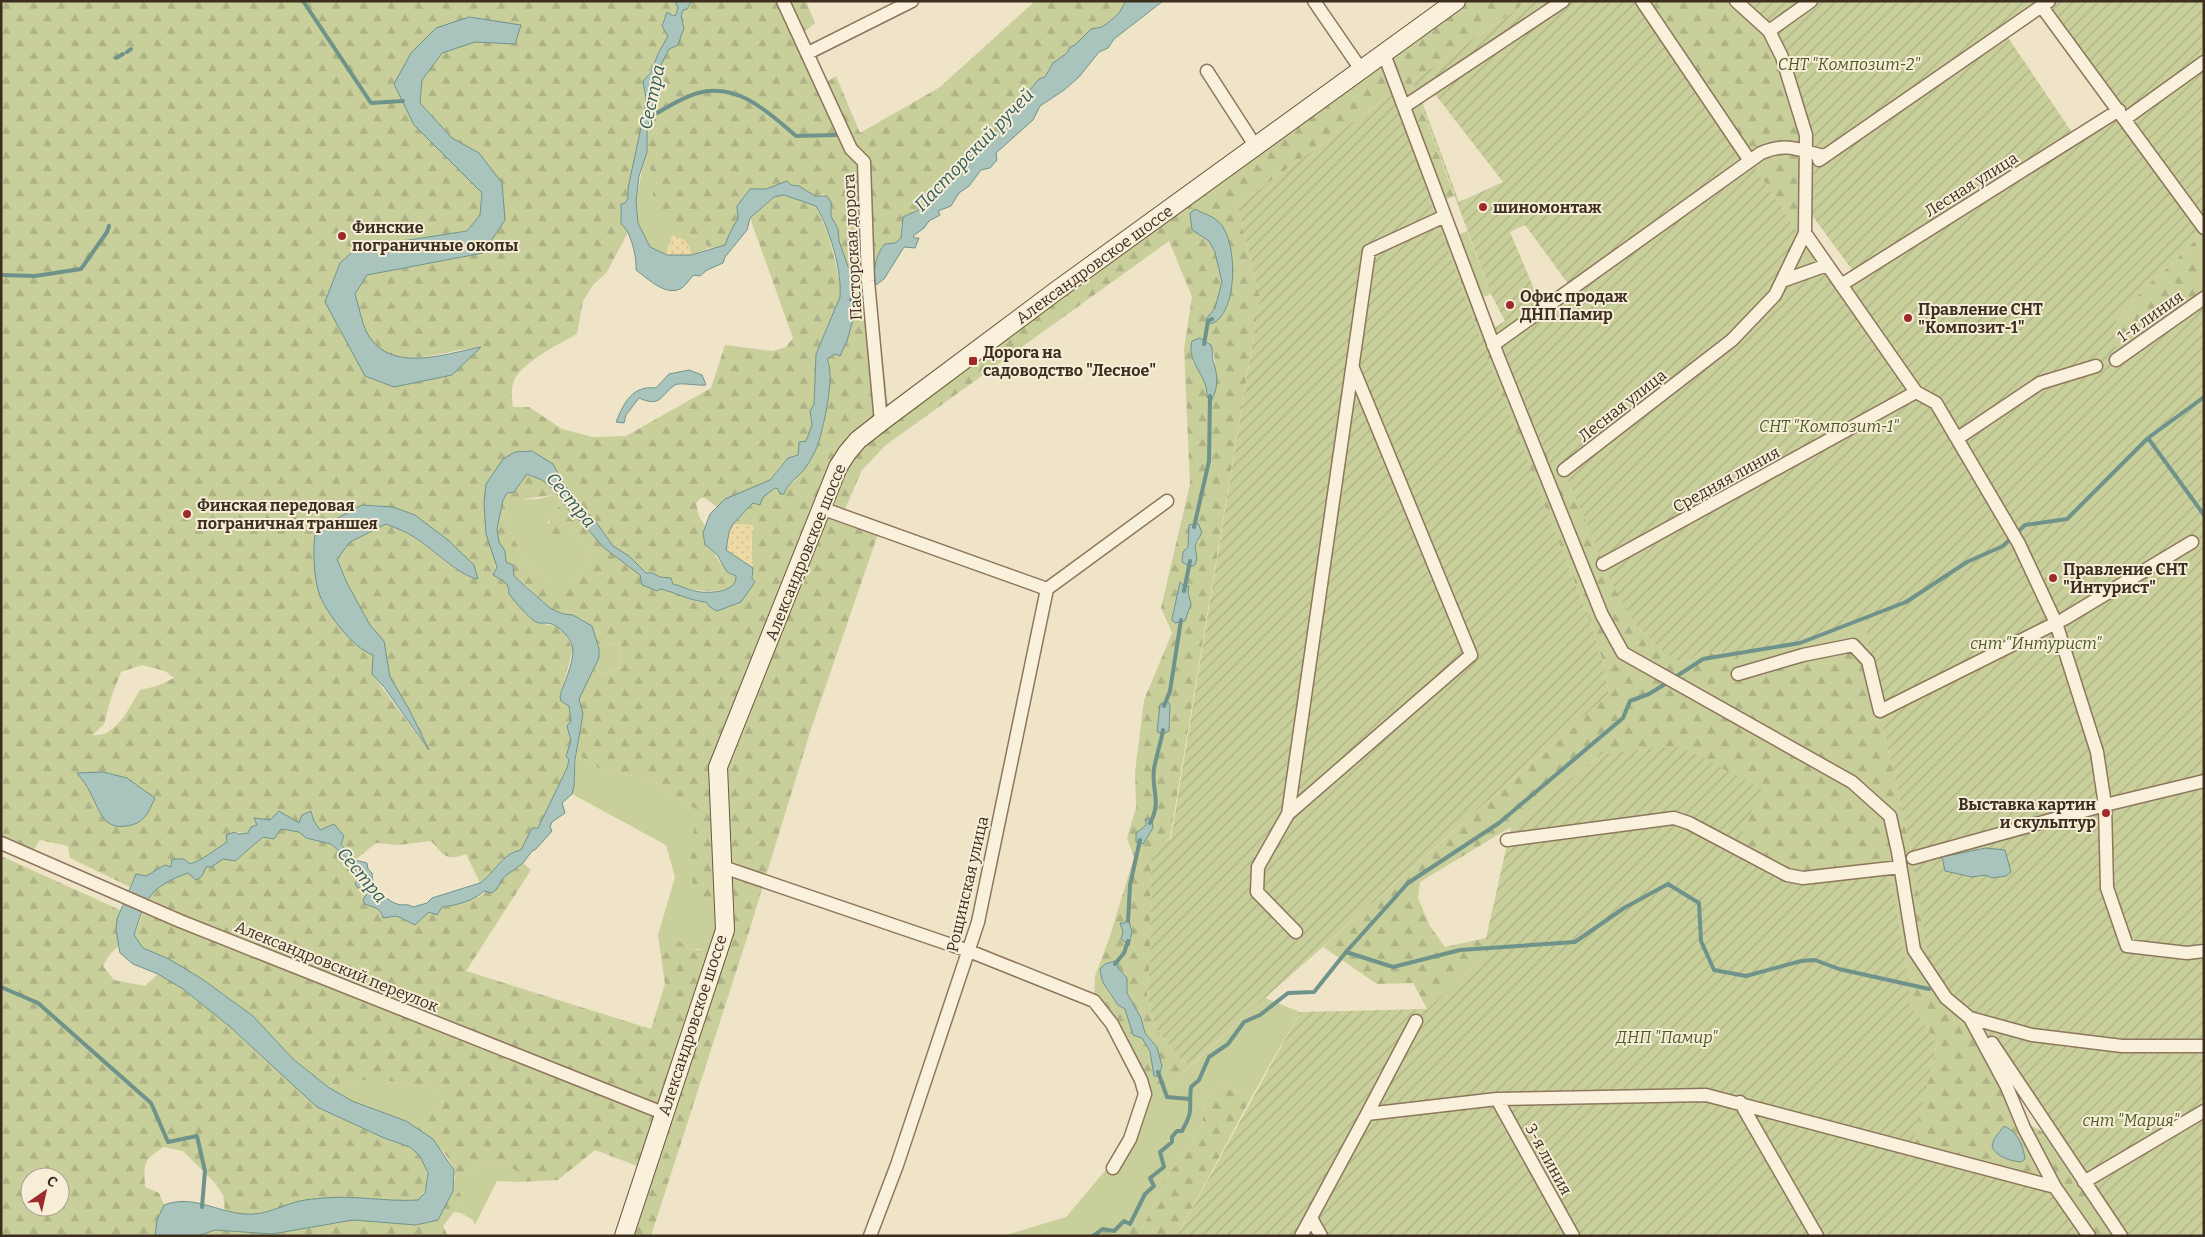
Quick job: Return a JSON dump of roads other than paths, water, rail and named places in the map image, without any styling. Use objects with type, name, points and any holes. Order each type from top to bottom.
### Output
[{"type":"street","name":"Пасторская дорога","points":[[783,1],[851,149],[864,162],[868,287],[881,422]]},
{"type":"street","points":[[1314,1],[1362,70]]},
{"type":"street","name":"Александровское шоссе","points":[[624,1236],[725,930],[718,767],[821,508],[847,453],[858,440],[881,422],[1056,290],[1456,1]]},
{"type":"street","points":[[1405,106],[1563,1]]},
{"type":"street","points":[[1642,1],[1750,160]]},
{"type":"street","points":[[1736,1],[1769,31],[1782,57],[1806,135],[1805,233],[1916,392],[1936,403],[2010,527],[2056,623],[2097,752],[2105,805],[2107,888],[2127,946],[2187,953],[2204,951]]},
{"type":"street","points":[[1769,31],[1811,1]]},
{"type":"street","points":[[808,53],[908,3]]},
{"type":"street","points":[[1806,168],[2046,4],[2122,115],[2204,228]]},
{"type":"street","points":[[1384,54],[1493,345],[1602,615],[1623,653],[1852,782],[1890,816],[1914,950],[1946,998],[1973,1019],[2122,1236]]},
{"type":"street","name":"Лесная улица","points":[[1841,285],[2122,115],[2204,62]]},
{"type":"street","points":[[1207,71],[1256,147]]},
{"type":"street","points":[[1493,345],[1761,153],[1785,146],[1795,147],[1806,152],[1824,156]]},
{"type":"street","points":[[1288,814],[1369,251],[1445,216]]},
{"type":"street","name":"Лесная улица","points":[[1564,470],[1732,340],[1775,295],[1805,233]]},
{"type":"street","points":[[1782,281],[1827,265]]},
{"type":"street","name":"1-я линия","points":[[2116,360],[2204,298]]},
{"type":"street","points":[[1958,438],[2040,383],[2096,366]]},
{"type":"street","points":[[1296,932],[1257,892],[1258,867],[1288,814],[1471,655],[1353,368]]},
{"type":"street","name":"Средняя линия","points":[[1603,564],[1916,392]]},
{"type":"street","points":[[821,508],[1047,588],[1167,501]]},
{"type":"street","points":[[1738,674],[1803,655],[1853,645],[1868,661],[1880,711],[2056,623],[2192,542]]},
{"type":"street","name":"Рощинская улица","points":[[870,1236],[897,1165],[978,922],[1047,588]]},
{"type":"street","points":[[1913,858],[2105,805],[2204,781]]},
{"type":"street","points":[[1507,840],[1674,818],[1689,823],[1787,875],[1803,878],[1900,867]]},
{"type":"street","name":"Александровский переулок","points":[[1,843],[176,919],[664,1113]]},
{"type":"street","points":[[723,867],[968,951],[1094,1001],[1112,1024],[1141,1080],[1144,1094],[1130,1140],[1113,1168]]},
{"type":"street","points":[[1973,1019],[2032,1035],[2122,1046],[2204,1046]]},
{"type":"street","points":[[1973,1019],[2007,1087],[2024,1128],[2055,1187],[2089,1236]]},
{"type":"street","points":[[1302,1236],[1416,1020]]},
{"type":"street","points":[[1367,1114],[1496,1099],[1706,1095],[1740,1102],[2055,1187]]},
{"type":"street","name":"3-я линия","points":[[1496,1099],[1573,1236]]},
{"type":"street","points":[[1740,1102],[1817,1236]]},
{"type":"street","points":[[2084,1182],[2204,1111]]},
{"type":"street","points":[[1311,1218],[1321,1236]]},
{"type":"water","name":"Сестра","points":[[675,1],[692,1],[687,9],[683,10],[681,16],[684,28],[678,45],[669,49],[659,69],[662,80],[654,98],[647,132],[647,152],[639,176],[636,202],[638,223],[650,247],[667,255],[691,255],[725,245],[738,219],[737,206],[750,189],[766,189],[787,181],[791,185],[799,186],[815,196],[827,196],[831,202],[831,216],[838,229],[839,241],[850,272],[853,296],[857,306],[847,341],[840,356],[835,354],[827,359],[830,377],[829,389],[825,416],[817,447],[806,467],[788,486],[784,494],[780,494],[778,489],[775,488],[763,497],[760,505],[753,503],[733,524],[729,532],[726,550],[753,568],[752,578],[755,582],[741,602],[717,611],[706,602],[660,589],[657,591],[642,585],[640,575],[603,547],[581,521],[574,517],[554,490],[542,480],[527,474],[514,492],[507,493],[503,500],[497,529],[499,542],[505,551],[506,562],[513,565],[514,576],[550,608],[563,614],[573,615],[592,626],[599,649],[599,658],[579,699],[583,714],[575,760],[574,786],[572,794],[562,803],[565,813],[552,822],[550,827],[552,831],[523,863],[503,878],[497,889],[492,893],[484,891],[464,902],[442,907],[437,915],[429,912],[415,925],[397,916],[383,918],[379,910],[365,904],[363,900],[368,892],[357,887],[355,883],[361,878],[348,859],[331,844],[306,838],[299,832],[281,829],[274,839],[263,837],[235,861],[223,859],[211,867],[206,867],[202,876],[196,880],[188,873],[175,878],[165,883],[151,895],[142,911],[134,935],[143,948],[169,959],[202,979],[253,1016],[293,1059],[328,1087],[352,1101],[406,1121],[433,1139],[454,1170],[453,1191],[438,1220],[416,1225],[353,1220],[272,1234],[215,1230],[198,1236],[155,1236],[157,1220],[164,1205],[175,1202],[195,1202],[234,1213],[252,1214],[266,1212],[309,1199],[347,1197],[418,1200],[425,1193],[428,1173],[420,1156],[410,1147],[384,1138],[317,1107],[228,1025],[183,989],[158,974],[133,964],[120,953],[116,930],[117,919],[136,874],[146,876],[165,865],[171,867],[172,859],[184,859],[190,864],[195,862],[227,842],[226,835],[235,832],[238,834],[248,833],[251,827],[257,825],[254,818],[270,820],[279,811],[299,823],[302,815],[311,811],[314,821],[320,830],[334,824],[344,836],[341,844],[355,860],[367,863],[368,869],[372,873],[373,885],[393,903],[413,907],[427,903],[432,898],[480,883],[503,859],[521,850],[532,828],[538,828],[567,768],[569,760],[566,756],[571,741],[567,726],[571,721],[569,706],[561,701],[560,696],[572,662],[572,645],[564,633],[556,626],[548,623],[537,623],[532,619],[509,594],[506,583],[493,575],[497,567],[486,534],[484,503],[486,484],[503,459],[515,452],[532,451],[553,464],[575,503],[582,507],[596,522],[613,546],[629,556],[646,573],[671,578],[673,584],[693,591],[711,592],[728,588],[735,581],[736,576],[727,572],[718,556],[705,544],[703,533],[710,514],[725,499],[770,480],[788,458],[798,455],[799,442],[806,441],[812,425],[810,411],[814,404],[816,354],[840,297],[839,275],[834,250],[826,226],[816,206],[784,195],[774,197],[750,218],[747,230],[725,257],[723,263],[707,270],[700,276],[694,275],[684,286],[671,291],[658,286],[636,270],[633,245],[628,232],[621,224],[621,204],[625,203],[628,198],[628,188],[645,109],[646,98],[643,81],[651,72],[668,36],[662,26],[667,12],[673,16],[676,15],[678,8]]},
{"type":"water","points":[[1126,1],[1163,1],[1114,39],[1108,48],[1099,52],[1079,77],[1064,90],[1040,106],[1033,120],[996,153],[997,160],[990,168],[981,170],[969,186],[959,193],[951,206],[938,211],[940,215],[929,221],[924,228],[913,236],[919,238],[915,248],[904,247],[884,279],[876,285],[874,274],[877,258],[885,244],[895,243],[901,238],[903,217],[926,204],[924,194],[939,186],[947,176],[961,175],[969,167],[970,157],[976,153],[977,149],[985,147],[1010,116],[1009,108],[1012,103],[1023,98],[1039,79],[1045,77],[1053,63],[1067,53],[1070,47],[1075,45],[1091,29],[1102,27],[1109,22],[1119,13]]},
{"type":"water","points":[[469,17],[521,25],[515,44],[475,42],[442,53],[422,80],[420,103],[452,138],[479,153],[502,183],[505,220],[483,253],[367,275],[355,294],[366,331],[376,345],[388,353],[402,357],[434,357],[481,347],[452,375],[394,387],[365,376],[325,302],[340,263],[357,248],[467,231],[480,215],[482,193],[414,125],[394,84],[411,53],[436,28]]},
{"type":"water","points":[[1195,209],[1219,222],[1230,244],[1233,276],[1231,292],[1227,306],[1220,317],[1211,324],[1206,319],[1215,308],[1222,282],[1215,252],[1209,241],[1192,230],[1190,213]]},
{"type":"water","points":[[1200,338],[1211,345],[1216,371],[1217,381],[1211,401],[1207,397],[1204,382],[1192,356],[1192,341]]},
{"type":"water","points":[[689,370],[702,375],[706,385],[677,384],[657,401],[652,402],[639,398],[626,415],[624,423],[616,422],[622,408],[635,392],[641,389],[656,388],[669,374]]},
{"type":"water","points":[[362,505],[393,507],[415,515],[448,540],[474,565],[478,579],[462,572],[445,561],[411,535],[386,524],[350,542],[337,559],[347,583],[370,625],[384,641],[390,677],[409,709],[429,750],[384,687],[372,674],[373,655],[366,652],[350,639],[335,621],[320,596],[314,560],[314,540],[317,524],[332,521]]},
{"type":"water","points":[[1198,523],[1202,532],[1195,546],[1197,558],[1195,565],[1190,567],[1182,562],[1183,552],[1188,547],[1189,525]]},
{"type":"water","points":[[1180,582],[1184,586],[1189,586],[1188,592],[1191,604],[1185,621],[1175,623],[1172,619]]},
{"type":"water","points":[[1167,701],[1170,704],[1169,731],[1163,734],[1157,731],[1160,705]]},
{"type":"water","points":[[103,772],[127,778],[155,798],[145,817],[132,825],[118,826],[112,825],[103,817],[77,773]]},
{"type":"water","points":[[1146,819],[1152,819],[1153,828],[1143,844],[1136,842],[1136,833],[1146,825]]},
{"type":"water","points":[[1986,848],[2005,850],[2011,872],[2006,876],[1992,878],[1985,875],[1972,877],[1945,871],[1942,857]]},
{"type":"water","points":[[1128,917],[1132,932],[1129,946],[1121,939],[1123,932],[1120,923],[1125,923]]},
{"type":"water","points":[[1118,962],[1118,968],[1127,978],[1127,993],[1141,1018],[1145,1033],[1157,1047],[1162,1066],[1159,1076],[1154,1076],[1150,1051],[1142,1038],[1133,1035],[1125,1009],[1118,1005],[1102,980],[1100,969],[1105,964]]},
{"type":"water","points":[[2004,1126],[2016,1135],[2021,1144],[2025,1159],[2021,1162],[2004,1158],[1992,1147],[1994,1139]]},
{"type":"waterway","points":[[303,1],[371,103],[403,101]]},
{"type":"waterway","points":[[127,52],[131,49]]},
{"type":"waterway","points":[[116,58],[123,54]]},
{"type":"waterway","name":"Сестра","points":[[650,117],[680,100],[698,93],[726,92],[739,96],[764,109],[796,136],[836,135]]},
{"type":"waterway","points":[[1,275],[35,276],[81,269],[107,232],[109,226]]},
{"type":"waterway","name":"Пасторский ручей","points":[[851,300],[858,302],[865,293]]},
{"type":"waterway","points":[[1204,344],[1208,321],[1212,319]]},
{"type":"waterway","points":[[1194,527],[1209,461],[1210,396]]},
{"type":"waterway","points":[[1677,676],[1703,659],[1800,643],[1906,602],[1967,562],[2003,546],[2025,525],[2067,519],[2148,438],[2204,397]]},
{"type":"waterway","points":[[2148,438],[2204,515]]},
{"type":"waterway","points":[[1184,591],[1190,561]]},
{"type":"waterway","points":[[1164,706],[1170,691],[1181,620]]},
{"type":"waterway","points":[[1093,1236],[1103,1229],[1114,1231],[1124,1221],[1130,1224],[1145,1194],[1154,1186],[1150,1178],[1164,1167],[1160,1152],[1172,1142],[1172,1137],[1177,1131],[1182,1131],[1186,1123],[1190,1113],[1191,1087],[1199,1080],[1209,1057],[1228,1044],[1244,1022],[1260,1015],[1288,993],[1314,992],[1346,952],[1408,883],[1499,823],[1623,718],[1630,701],[1649,694],[1665,684]]},
{"type":"waterway","points":[[1150,823],[1156,802],[1153,776],[1163,730]]},
{"type":"waterway","points":[[1128,921],[1130,885],[1140,840]]},
{"type":"waterway","points":[[1346,952],[1393,967],[1460,950],[1575,942],[1624,908],[1668,884],[1699,903],[1701,941],[1714,970],[1746,976],[1801,961],[1815,960],[1839,969],[1929,989]]},
{"type":"waterway","points":[[1115,964],[1124,953],[1128,941]]},
{"type":"waterway","points":[[1,987],[38,1003],[151,1103],[168,1142],[197,1136],[205,1171],[202,1207]]},
{"type":"waterway","points":[[1158,1072],[1167,1097],[1190,1099]]},
{"type":"place","name":"шиномонтаж","points":[[1483,207]]},
{"type":"place","name":"Финские пограничные окопы","points":[[342,236]]},
{"type":"place","name":"Офис продаж ДНП Памир","points":[[1510,305]]},
{"type":"place","name":"Правление СНТ \"Композит-1\"","points":[[1908,318]]},
{"type":"place","name":"Дорога на садоводство \"Лесное\"","points":[[973,361]]},
{"type":"place","name":"Финская передовая пограничная траншея","points":[[187,514]]},
{"type":"place","name":"Правление СНТ \"Интурист\"","points":[[2053,578]]},
{"type":"place","name":"Выставка картин и скульптур","points":[[2106,813]]},
{"type":"park label","name":"СНТ \"Композит-2\"","points":[[1849,64]]},
{"type":"park label","name":"СНТ \"Композит-1\"","points":[[1829,426]]},
{"type":"park label","name":"снт \"Интурист\"","points":[[2036,643]]},
{"type":"park label","name":"ДНП \"Памир\"","points":[[1667,1037]]},
{"type":"park label","name":"снт \"Мария\"","points":[[2131,1120]]}]
